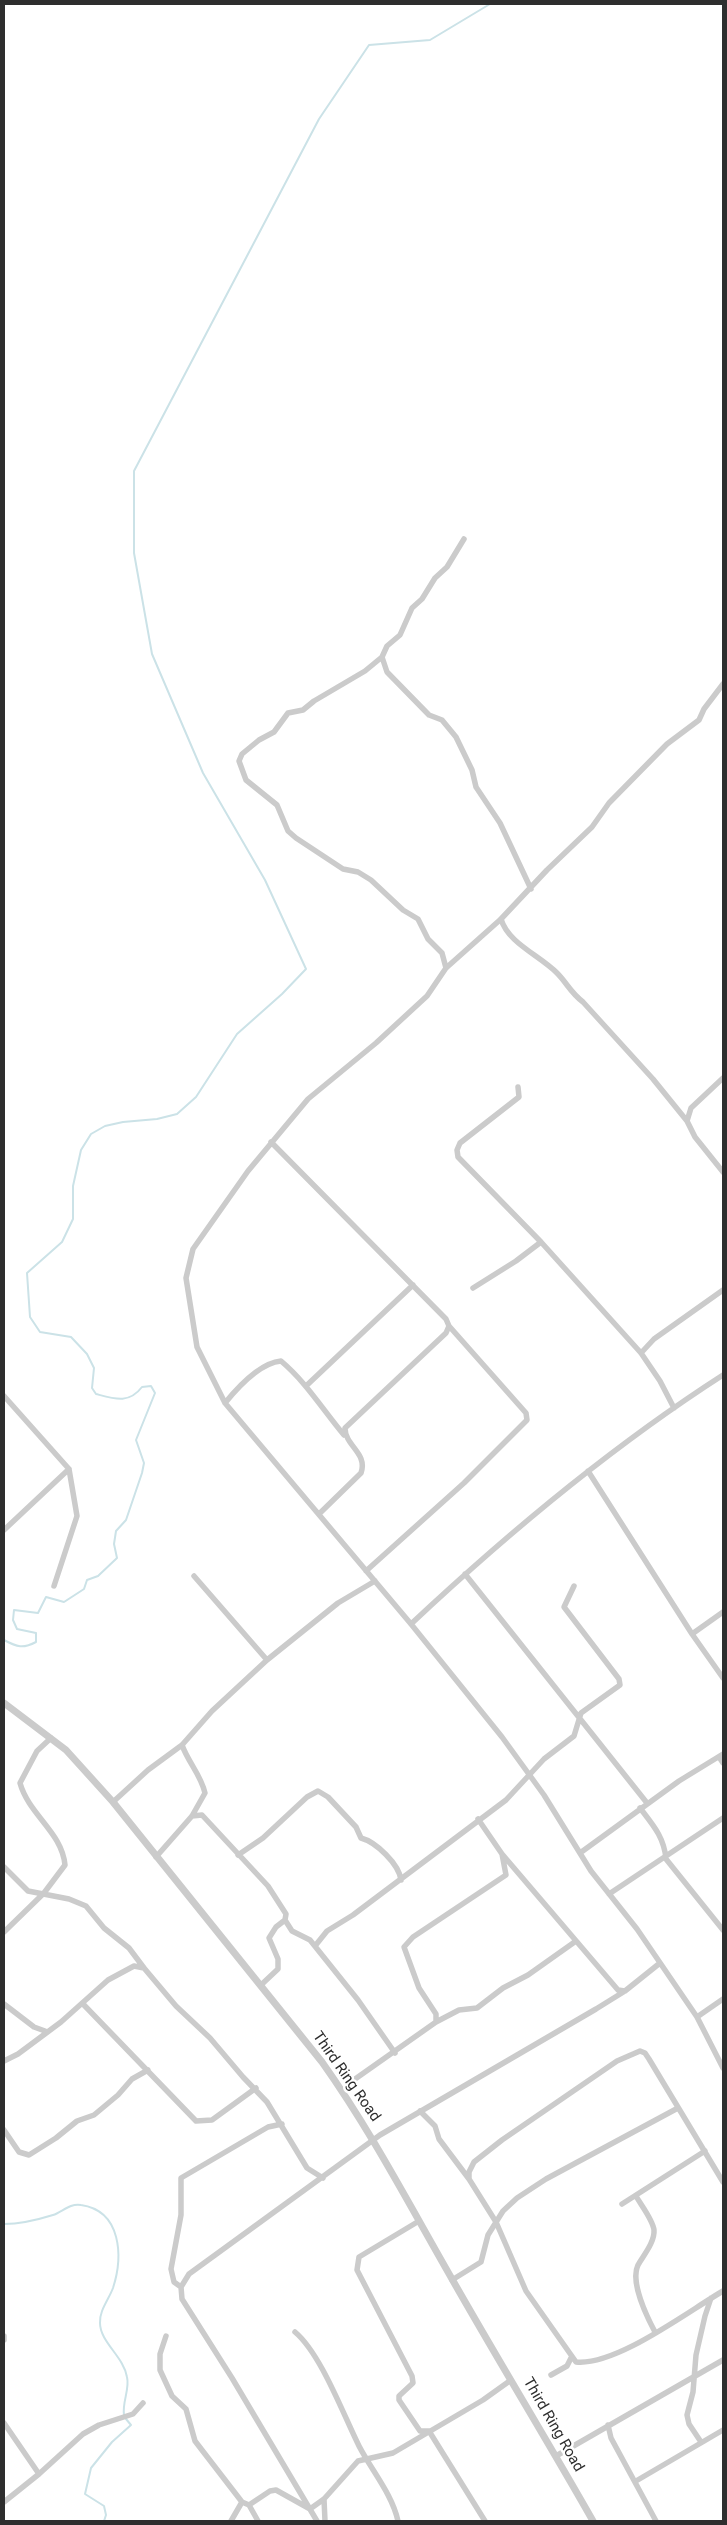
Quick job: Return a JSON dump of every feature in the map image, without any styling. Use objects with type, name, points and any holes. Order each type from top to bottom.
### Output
[{"type":"street","points":[[446,968],[442,953],[428,939],[418,919],[403,910],[371,880],[358,872],[343,869],[296,838],[288,830],[277,805],[246,780],[241,773],[239,762],[242,754],[259,740],[274,732],[288,713],[303,710],[314,701],[365,671],[382,657],[387,646],[400,635],[412,608],[422,599],[464,539]]},
{"type":"street","points":[[382,657],[387,672],[429,715],[442,720],[456,737],[472,770],[476,787],[500,822],[531,889]]},
{"type":"street","points":[[723,684],[708,702],[699,720],[667,744],[609,803],[592,828],[547,870],[501,919],[446,968],[427,996],[376,1043],[308,1099],[271,1142],[193,1249],[186,1278],[198,1347],[225,1403],[411,1624],[502,1737],[530,1775],[580,1853],[697,2017],[723,2068]]},
{"type":"street","points":[[501,919],[508,934],[558,974],[570,991],[583,1002],[653,1079],[723,1172]]},
{"type":"street","points":[[687,1122],[690,1108],[723,1078]]},
{"type":"street","points":[[518,1087],[519,1097],[460,1143],[457,1150],[458,1157],[541,1242],[641,1353],[660,1380],[674,1408]]},
{"type":"street","points":[[271,1142],[446,1319],[449,1326],[526,1413],[527,1420],[464,1483],[366,1571]]},
{"type":"street","points":[[473,1288],[516,1261],[541,1242]]},
{"type":"street","points":[[306,1386],[414,1285]]},
{"type":"street","points":[[641,1353],[654,1339],[723,1290]]},
{"type":"street","points":[[345,1435],[344,1428],[446,1333],[449,1326]]},
{"type":"street","points":[[225,1403],[236,1389],[271,1362],[281,1361],[306,1386],[316,1402],[345,1435],[363,1460],[364,1466],[361,1473],[319,1514]]},
{"type":"street","points":[[411,1624],[464,1574],[588,1470],[723,1375]]},
{"type":"street","points":[[4,1396],[69,1469],[77,1516],[54,1586]]},
{"type":"street","points":[[4,1528],[69,1469]]},
{"type":"street","points":[[588,1470],[692,1634],[723,1678]]},
{"type":"street","points":[[464,1574],[647,1804]]},
{"type":"street","points":[[194,1576],[267,1660]]},
{"type":"street","points":[[113,1802],[148,1770],[182,1745],[212,1711],[267,1660],[338,1602],[375,1581]]},
{"type":"street","points":[[315,1946],[327,1931],[401,1880],[478,1819],[506,1800],[544,1759],[574,1736],[581,1713],[620,1685],[619,1679],[564,1607],[574,1586]]},
{"type":"street","points":[[692,1634],[723,1612]]},
{"type":"street","name":"Third Ring Road","points":[[4,1702],[66,1750],[113,1802],[261,1985],[344,2093],[593,2521]]},
{"type":"street","points":[[4,1932],[44,1892],[65,1865],[64,1853],[57,1840],[32,1810],[23,1795],[20,1784],[37,1751],[51,1738]]},
{"type":"street","points":[[156,1857],[192,1816],[205,1793],[202,1780],[188,1762],[182,1745]]},
{"type":"street","points":[[580,1853],[640,1808],[721,1755],[723,1763]]},
{"type":"street","points":[[238,1855],[263,1838],[307,1797],[318,1791],[328,1797],[356,1827],[361,1838],[374,1843],[394,1863],[400,1872],[401,1880]]},
{"type":"street","points":[[640,1808],[660,1834],[666,1859],[723,1930]]},
{"type":"street","points":[[192,1816],[202,1815],[206,1818],[268,1886],[286,1914],[286,1920],[292,1931],[310,1940],[358,2000],[395,2053]]},
{"type":"street","points":[[609,1894],[666,1859],[672,1852],[723,1818]]},
{"type":"street","points":[[478,1819],[502,1854],[576,1941],[618,1990],[625,1991]]},
{"type":"street","points":[[436,2022],[436,2014],[419,1988],[404,1947],[413,1937],[506,1875],[502,1854]]},
{"type":"street","points":[[4,1867],[28,1891],[36,1894],[44,1892],[86,1906],[104,1928],[139,1960],[171,2000],[256,2088],[282,2124],[307,2168],[323,2178]]},
{"type":"street","points":[[261,1985],[278,1969],[278,1959],[269,1938],[276,1927],[286,1920]]},
{"type":"street","points":[[344,2093],[348,2084],[395,2053],[436,2022],[459,2010],[477,2008],[503,1988],[528,1975],[576,1941]]},
{"type":"street","points":[[4,2062],[18,2054],[45,2031],[83,2004],[108,1980],[134,1966],[139,1960]]},
{"type":"street","points":[[317,2521],[232,2378],[182,2299],[181,2287],[189,2274],[374,2142],[380,2135],[625,1991],[660,1963]]},
{"type":"street","points":[[134,1966],[144,1968]]},
{"type":"street","points":[[697,2017],[723,1999]]},
{"type":"street","points":[[4,2004],[34,2026],[45,2031]]},
{"type":"street","points":[[83,2004],[196,2121],[212,2120],[256,2088]]},
{"type":"street","points":[[469,2179],[469,2172],[474,2162],[515,2130],[617,2061],[640,2051],[645,2053],[649,2059],[723,2182]]},
{"type":"street","points":[[4,2130],[18,2152],[29,2155],[56,2138],[76,2121],[94,2115],[118,2095],[132,2080],[148,2070]]},
{"type":"street","points":[[452,2280],[481,2262],[488,2235],[510,2204],[546,2179],[678,2108]]},
{"type":"street","points":[[420,2111],[435,2126],[439,2139],[469,2179],[496,2222],[526,2291],[576,2362],[596,2361],[633,2345],[723,2292]]},
{"type":"street","points":[[181,2287],[174,2282],[171,2269],[181,2215],[181,2178],[268,2128],[282,2124]]},
{"type":"street","points":[[622,2204],[705,2151]]},
{"type":"street","points":[[636,2196],[654,2228],[654,2235],[643,2260],[637,2268],[636,2282],[647,2317],[655,2332]]},
{"type":"street","points":[[419,2220],[360,2257],[357,2270],[412,2376],[413,2383],[399,2396],[399,2400],[420,2431],[429,2431]]},
{"type":"street","points":[[701,2442],[689,2424],[687,2415],[693,2392],[694,2376],[705,2316],[711,2298]]},
{"type":"street","points":[[696,2308],[705,2316]]},
{"type":"street","points":[[295,2332],[308,2346],[366,2459],[394,2505],[398,2521]]},
{"type":"street","points":[[166,2336],[160,2354],[160,2370],[172,2396],[186,2409],[195,2441],[242,2502],[249,2506],[258,2521]]},
{"type":"street","points":[[551,2375],[567,2366],[572,2358]]},
{"type":"street","points":[[556,2456],[723,2360]]},
{"type":"street","points":[[310,2509],[324,2499],[351,2465],[358,2460],[393,2453],[483,2400],[511,2380]]},
{"type":"street","points":[[4,2502],[39,2474],[83,2434],[99,2425],[133,2414],[143,2403]]},
{"type":"street","points":[[4,2424],[39,2474]]},
{"type":"street","points":[[608,2425],[611,2438],[656,2521]]},
{"type":"street","points":[[636,2481],[723,2430]]},
{"type":"street","points":[[429,2431],[485,2521]]},
{"type":"street","points":[[599,2431],[611,2438]]},
{"type":"street","points":[[249,2506],[270,2491],[276,2490],[310,2509]]},
{"type":"street","points":[[324,2499],[325,2521]]},
{"type":"street","points":[[231,2521],[242,2502]]},
{"type":"waterway","points":[[4,1640],[20,1646],[27,1646],[36,1642],[36,1633],[17,1629],[13,1620],[14,1610],[38,1613],[46,1597],[64,1602],[84,1589],[87,1580],[98,1576],[117,1558],[114,1544],[116,1531],[126,1520],[144,1463],[136,1440],[155,1393],[151,1386],[142,1387],[132,1396],[121,1399],[96,1394],[92,1388],[94,1368],[87,1354],[71,1337],[40,1332],[30,1317],[27,1273],[62,1242],[73,1219],[73,1186],[81,1150],[91,1134],[105,1126],[123,1122],[157,1119],[177,1114],[196,1097],[237,1034],[282,994],[306,969],[265,880],[203,773],[152,654],[134,553],[134,471],[319,119],[369,45],[430,40],[490,4]]},
{"type":"waterway","points":[[4,2224],[41,2219],[70,2206],[81,2205],[95,2209],[105,2216],[112,2226],[116,2237],[118,2263],[113,2288],[103,2310],[100,2323],[104,2337],[122,2363],[127,2377],[128,2386],[124,2415]]},
{"type":"waterway","points":[[104,2521],[106,2515],[104,2506],[85,2494],[91,2468],[112,2442],[131,2425],[126,2419]]}]
